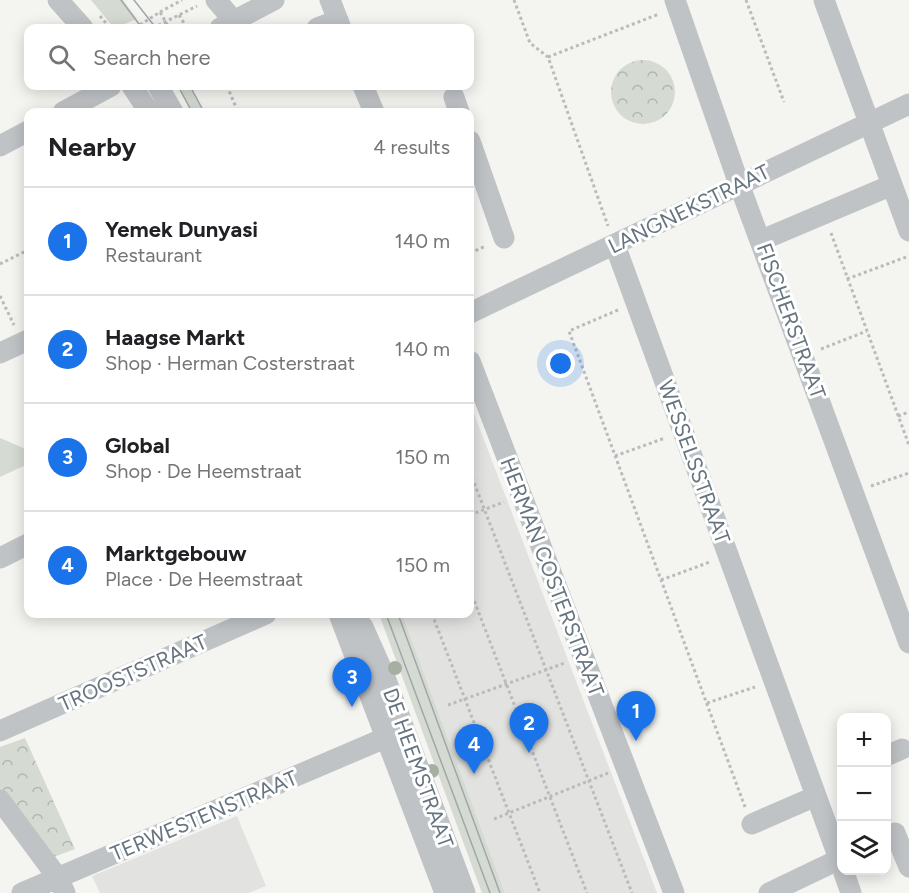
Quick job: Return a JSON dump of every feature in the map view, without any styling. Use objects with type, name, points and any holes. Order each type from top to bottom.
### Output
[{"type":"street","points":[[58,0],[79,24]]},
{"type":"street","points":[[229,24],[274,0]]},
{"type":"street","points":[[330,0],[340,24]]},
{"type":"street","points":[[824,0],[909,231]]},
{"type":"street","points":[[208,3],[226,24]]},
{"type":"street","name":"FISCHERSTRAAT","points":[[677,3],[739,184],[762,240],[909,643]]},
{"type":"street","points":[[70,108],[104,90]]},
{"type":"street","points":[[134,90],[146,108]]},
{"type":"street","points":[[160,90],[171,108]]},
{"type":"street","points":[[365,90],[372,108]]},
{"type":"street","name":"LANGNEKSTRAAT","points":[[474,311],[909,104]]},
{"type":"street","points":[[0,146],[24,133]]},
{"type":"street","points":[[474,152],[504,238]]},
{"type":"street","points":[[762,240],[892,185]]},
{"type":"street","name":"WESSELSSTRAAT","points":[[615,245],[837,852]]},
{"type":"street","points":[[0,353],[24,342]]},
{"type":"street","name":"HERMAN COSTERSTRAAT","points":[[474,372],[674,893]]},
{"type":"street","points":[[0,558],[24,546]]},
{"type":"street","name":"TROOSTSTRAAT","points":[[0,731],[257,618]]},
{"type":"street","name":"DE HEEMSTRAAT","points":[[340,618],[385,738],[449,893]]},
{"type":"street","name":"DE HEEMSTRAAT","points":[[355,618],[363,627],[383,672],[449,893]]},
{"type":"street","name":"TERWESTENSTRAAT","points":[[22,893],[62,886],[385,738]]},
{"type":"street","points":[[752,824],[816,796]]},
{"type":"street","points":[[0,800],[62,886]]},
{"type":"street","points":[[897,832],[909,867]]},
{"type":"street","points":[[769,893],[837,865]]},
{"type":"street","name":"WESSELSSTRAAT","points":[[845,875],[851,893]]},
{"type":"path","points":[[141,24],[182,0]]},
{"type":"path","points":[[514,0],[530,43],[548,57],[615,245]]},
{"type":"path","points":[[746,0],[784,102]]},
{"type":"path","points":[[162,24],[208,3]]},
{"type":"path","points":[[548,57],[677,3]]},
{"type":"path","points":[[160,12],[166,22]]},
{"type":"path","points":[[179,15],[185,24]]},
{"type":"path","points":[[229,90],[236,108]]},
{"type":"path","points":[[824,214],[909,445]]},
{"type":"path","points":[[474,251],[480,249]]},
{"type":"path","points":[[0,264],[24,252]]},
{"type":"path","points":[[847,279],[909,256]]},
{"type":"path","points":[[0,296],[24,340]]},
{"type":"path","points":[[636,302],[569,331],[752,824]]},
{"type":"path","points":[[804,355],[867,331]]},
{"type":"path","points":[[898,416],[909,412]]},
{"type":"path","points":[[615,456],[683,431]]},
{"type":"path","points":[[854,492],[909,473]]},
{"type":"path","points":[[474,483],[632,893]]},
{"type":"path","points":[[474,514],[521,495]]},
{"type":"path","points":[[661,580],[728,555]]},
{"type":"path","points":[[474,601],[504,684],[587,893]]},
{"type":"path","points":[[433,618],[540,893]]},
{"type":"path","points":[[448,705],[583,656]]},
{"type":"path","points":[[707,703],[774,680]]},
{"type":"path","points":[[494,819],[624,766]]},
{"type":"shaded area","points":[[474,413],[657,893],[505,893],[403,618],[474,618]]},
{"type":"shaded area","points":[[237,816],[266,886],[248,893],[100,893],[92,876]]},
{"type":"green space","points":[[91,0],[123,0],[137,19],[124,24],[111,24]]},
{"type":"green space","points":[[643,60],[661,66],[669,74],[675,92],[669,110],[661,118],[643,124],[625,118],[617,110],[611,92],[617,74],[625,66]]},
{"type":"green space","points":[[180,90],[192,90],[201,108],[190,108]]},
{"type":"green space","points":[[0,438],[24,448],[24,466],[0,477]]},
{"type":"green space","points":[[380,618],[403,618],[505,893],[482,893]]},
{"type":"green space","points":[[25,738],[75,849],[51,858],[0,790],[0,747]]},
{"type":"tram line","points":[[121,0],[139,24]]},
{"type":"tram line","points":[[134,0],[153,24]]},
{"type":"tram line","points":[[180,90],[190,108]]},
{"type":"tram line","points":[[192,90],[202,108]]},
{"type":"tram line","points":[[387,618],[490,893]]},
{"type":"tram line","points":[[399,618],[500,893]]},
{"type":"place","name":"Global","points":[[352,707]]},
{"type":"place","name":"Yemek Dunyasi","points":[[636,741]]},
{"type":"place","name":"Haagse Markt","points":[[529,753]]},
{"type":"place","name":"Marktgebouw","points":[[474,774]]}]
